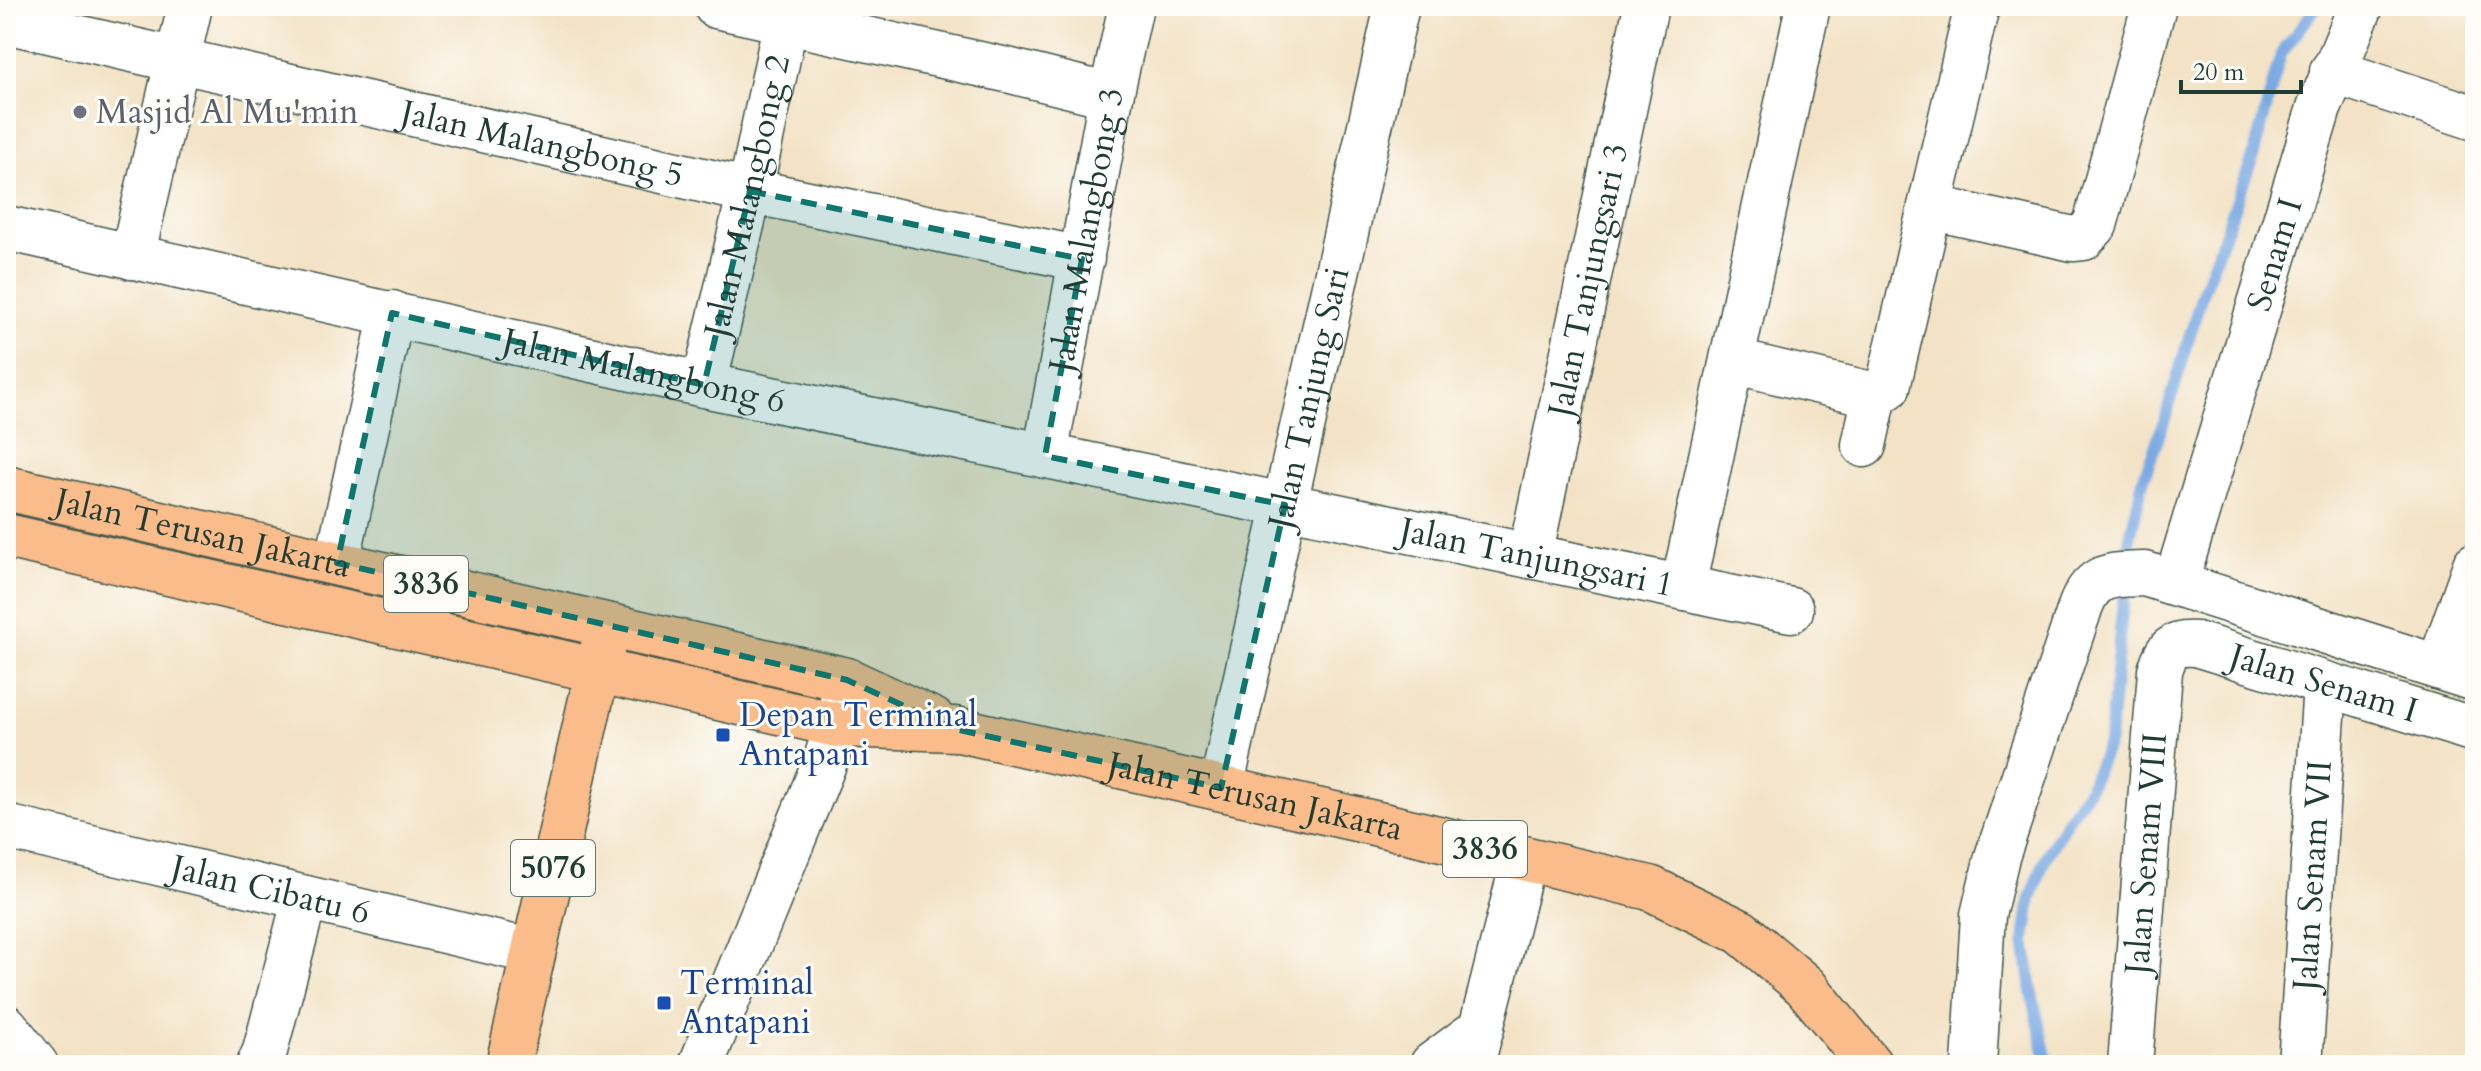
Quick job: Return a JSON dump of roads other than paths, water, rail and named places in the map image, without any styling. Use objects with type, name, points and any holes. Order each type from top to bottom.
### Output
[{"type":"main road","name":"Jalan Terusan Jakarta","points":[[6,488],[607,628],[847,680],[955,729]]},
{"type":"main road","points":[[120,560],[131,516]]},
{"type":"main road","name":"Jalan Terusan Jakarta","points":[[6,536],[837,725],[955,729],[1650,888],[1741,932],[1805,986],[1870,1065]]},
{"type":"main road","points":[[597,670],[607,628]]},
{"type":"main road","name":"5076","points":[[508,1065],[597,670]]},
{"type":"street","points":[[132,257],[190,6]]},
{"type":"street","points":[[716,6],[787,14],[1111,96]]},
{"type":"street","name":"Jalan Malangbong 3","points":[[1045,456],[1111,96],[1131,6]]},
{"type":"street","name":"Jalan Tanjung Sari","points":[[1221,788],[1397,6]]},
{"type":"street","name":"Jalan Tanjungsari 3","points":[[1530,556],[1646,6]]},
{"type":"street","points":[[1683,587],[1808,6]]},
{"type":"street","points":[[1732,361],[1875,395],[1888,387],[1977,6]]},
{"type":"street","points":[[1930,207],[2073,239],[2083,238],[2090,232],[2095,225],[2154,6]]},
{"type":"street","name":"Senam I","points":[[2143,577],[2332,71],[2361,6]]},
{"type":"street","name":"Jalan Malangbong 2","points":[[704,385],[750,191],[787,14]]},
{"type":"street","name":"Jalan Malangbong 5","points":[[6,21],[750,191],[1082,259]]},
{"type":"street","points":[[2332,71],[2475,118]]},
{"type":"street","name":"Jalan Malangbong 6","points":[[6,228],[704,385],[1285,505]]},
{"type":"street","points":[[337,563],[392,313]]},
{"type":"street","points":[[1864,445],[1875,395]]},
{"type":"street","name":"Jalan Tanjungsari 1","points":[[1285,505],[1791,610]]},
{"type":"street","points":[[1974,1065],[1983,915],[1997,857],[2081,605],[2096,582],[2143,577],[2457,673],[2475,565]]},
{"type":"street","name":"Jalan Senam I","points":[[2171,646],[2196,644],[2475,730]]},
{"type":"street","name":"Jalan Senam VIII","points":[[2130,1065],[2160,671],[2164,655],[2171,646]]},
{"type":"street","points":[[701,1065],[826,759],[847,680]]},
{"type":"street","name":"Jalan Senam VII","points":[[2300,1065],[2325,685]]},
{"type":"street","name":"Jalan Cibatu 6","points":[[6,827],[533,952]]},
{"type":"street","points":[[1432,1065],[1477,1046],[1524,858]]},
{"type":"street","points":[[259,1065],[305,898]]},
{"type":"street","points":[[6,1027],[36,1065]]},
{"type":"waterway","points":[[2048,1065],[2033,998],[2025,940],[2031,898],[2045,859],[2088,790],[2109,741],[2129,542],[2143,480],[2166,416],[2202,294],[2253,157],[2281,54],[2317,6]]},
{"type":"place","name":"Masjid Al Mu'min","points":[[80,112]]},
{"type":"place","name":"Depan Terminal Antapani","points":[[723,735]]},
{"type":"place","name":"Terminal Antapani","points":[[664,1003]]}]
